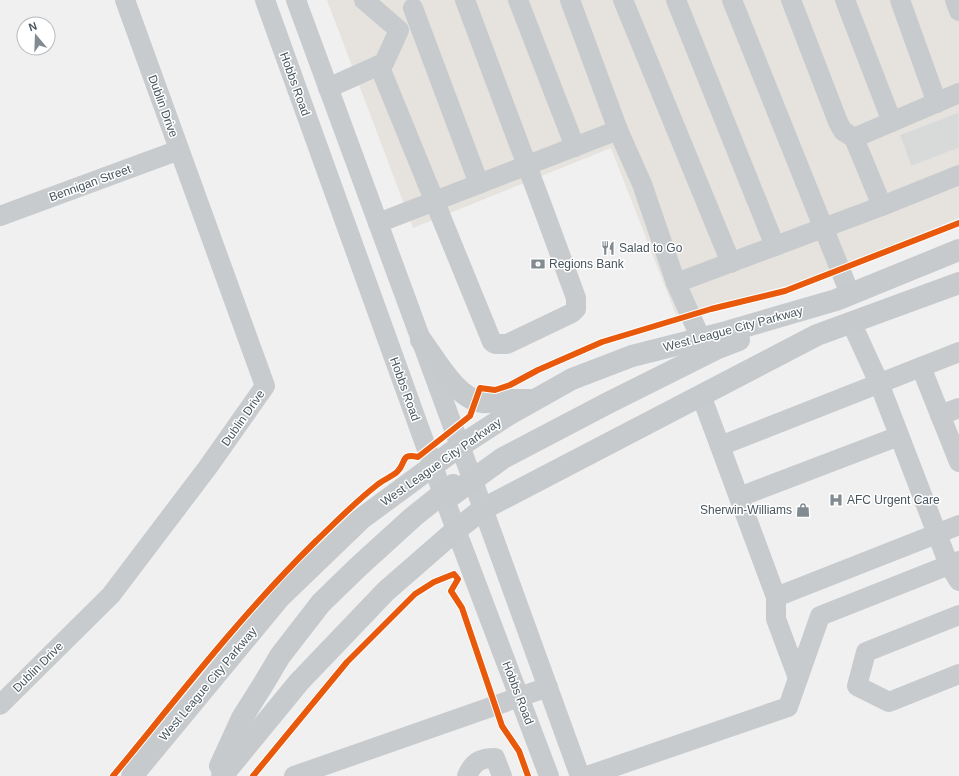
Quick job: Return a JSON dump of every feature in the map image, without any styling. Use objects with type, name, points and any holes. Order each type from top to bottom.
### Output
[{"type":"main road","name":"West League City Parkway","points":[[132,776],[280,597],[361,519],[460,446],[508,415],[572,379],[632,356],[701,338],[843,297],[959,250]]},
{"type":"main road","points":[[222,776],[299,682],[386,591],[456,530],[484,509],[817,335],[959,283]]},
{"type":"main road","points":[[215,776],[242,718],[280,656],[301,628],[357,568],[414,517],[472,476],[608,403],[718,348],[843,297]]},
{"type":"main road","points":[[421,340],[455,386],[463,394],[482,402],[490,403],[502,400],[534,400]]},
{"type":"street","name":"Dublin Drive","points":[[0,705],[111,594],[208,467],[265,386],[125,0]]},
{"type":"street","name":"Hobbs Road","points":[[265,0],[456,530],[549,776]]},
{"type":"street","points":[[296,0],[472,476],[580,776]]},
{"type":"street","points":[[364,0],[399,30]]},
{"type":"street","points":[[379,65],[488,337],[495,344],[506,344],[572,313],[576,309],[576,298],[465,0]]},
{"type":"street","points":[[518,0],[575,147]]},
{"type":"street","points":[[570,0],[618,130],[642,184],[676,283],[701,338]]},
{"type":"street","points":[[623,0],[731,263]]},
{"type":"street","points":[[676,0],[775,246]]},
{"type":"street","points":[[732,0],[823,228],[843,297]]},
{"type":"street","points":[[791,0],[838,122],[844,131],[854,138],[882,206]]},
{"type":"street","points":[[845,0],[892,122]]},
{"type":"street","points":[[900,0],[937,103]]},
{"type":"street","points":[[955,0],[959,11]]},
{"type":"street","points":[[328,88],[384,63],[399,30],[416,4]]},
{"type":"street","points":[[416,4],[478,184]]},
{"type":"street","points":[[854,138],[959,93]]},
{"type":"street","points":[[378,223],[618,130]]},
{"type":"street","name":"Bennigan Street","points":[[0,216],[179,150]]},
{"type":"street","points":[[676,283],[882,206],[959,175]]},
{"type":"street","points":[[587,776],[788,707],[820,616],[956,569],[936,535],[879,383],[851,322]]},
{"type":"street","points":[[720,446],[959,352]]},
{"type":"street","points":[[921,367],[959,462]]},
{"type":"street","points":[[701,395],[776,597],[776,619],[798,678]]},
{"type":"street","points":[[940,415],[959,408]]},
{"type":"street","points":[[739,497],[899,436]]},
{"type":"street","points":[[776,597],[959,526]]},
{"type":"street","points":[[959,615],[866,652],[857,686],[889,702],[959,674]]},
{"type":"street","points":[[294,776],[548,687]]},
{"type":"street","points":[[467,776],[471,767],[484,758],[495,758],[502,776]]},
{"type":"path","points":[[364,645],[415,594],[434,582],[454,574],[458,579],[451,591],[462,608],[502,726],[518,751]]},
{"type":"path","points":[[253,776],[348,662]]},
{"type":"shaded area","points":[[327,0],[959,0],[959,218],[805,281],[676,315],[611,148],[413,228]]},
{"type":"building","points":[[959,112],[959,148],[911,166],[900,135]]},
{"type":"cycle path","points":[[113,776],[261,598],[315,542],[361,498],[379,483],[397,472],[406,457],[418,457],[470,416],[480,388],[495,390],[510,385],[538,370],[602,342],[711,309],[785,291],[959,223]]},
{"type":"cycle path","points":[[253,776],[347,662],[415,594],[434,582],[454,574],[458,579],[451,591],[462,608],[502,726],[519,751],[528,776]]},
{"type":"place","name":"Salad to Go","points":[[608,248]]},
{"type":"place","name":"Regions Bank","points":[[538,264]]},
{"type":"place","name":"AFC Urgent Care","points":[[836,500]]},
{"type":"place","name":"Sherwin-Williams","points":[[803,510]]}]
